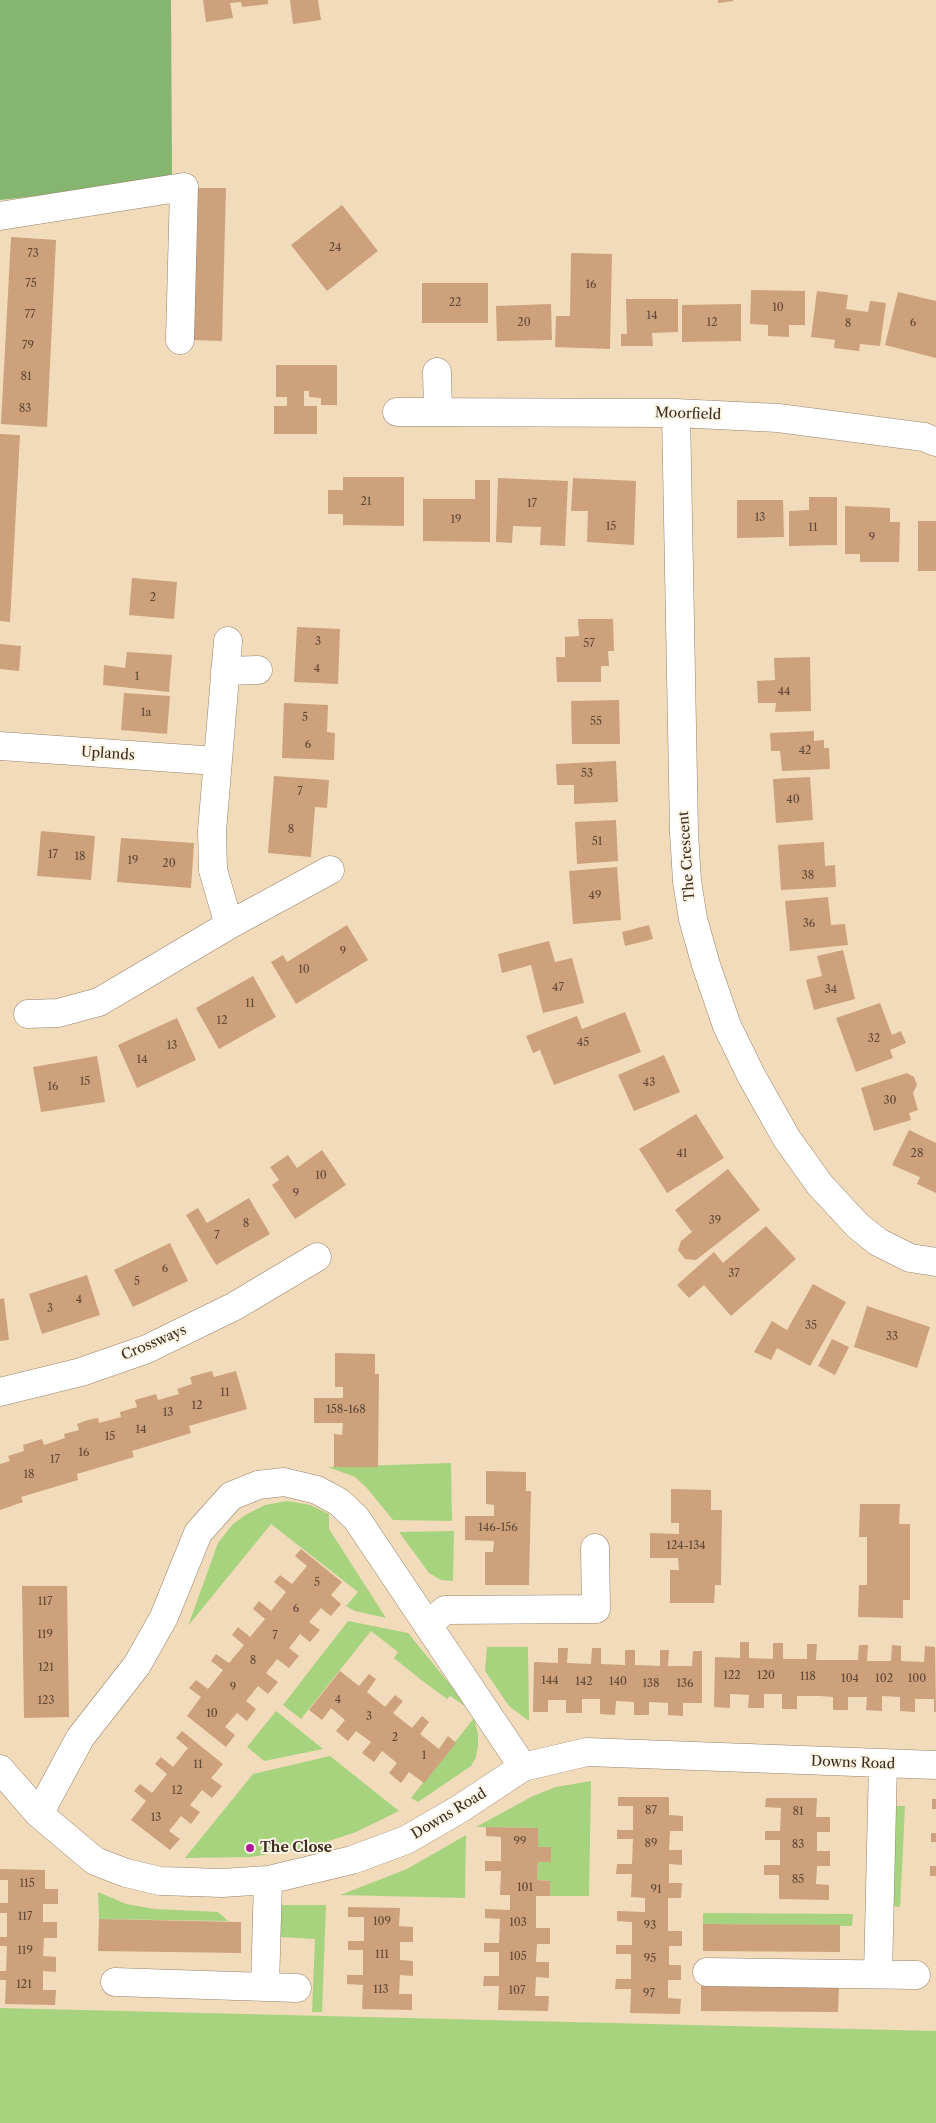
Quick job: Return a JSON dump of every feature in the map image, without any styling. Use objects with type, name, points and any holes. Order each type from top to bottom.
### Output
[{"type":"street","points":[[0,216],[184,187],[180,340]]},
{"type":"street","points":[[437,372],[438,412]]},
{"type":"street","name":"Moorfield","points":[[397,412],[676,413],[778,418],[924,437],[936,442]]},
{"type":"street","name":"The Crescent","points":[[676,413],[684,832],[690,900],[706,965],[727,1026],[752,1077],[787,1139],[820,1186],[858,1226],[878,1242],[910,1258],[936,1262]]},
{"type":"street","points":[[228,641],[212,831],[213,870],[229,924]]},
{"type":"street","points":[[225,671],[258,670]]},
{"type":"street","name":"Uplands","points":[[0,746],[217,762]]},
{"type":"street","points":[[28,1014],[57,1003],[99,1002],[229,924],[330,870]]},
{"type":"street","name":"Crossways","points":[[0,1392],[80,1372],[147,1349],[306,1270]]},
{"type":"street","points":[[39,1814],[80,1738],[137,1665],[164,1617],[198,1533],[231,1496],[258,1485],[284,1482],[317,1490],[339,1502],[364,1528],[524,1767]]},
{"type":"street","points":[[428,1625],[445,1610],[596,1609],[595,1548]]},
{"type":"street","name":"Downs Road","points":[[0,1769],[39,1814],[95,1861],[126,1873],[160,1881],[222,1883],[268,1880],[352,1860],[406,1840],[458,1810],[524,1767],[558,1757],[599,1751],[936,1765]]},
{"type":"street","points":[[878,1974],[882,1764]]},
{"type":"street","points":[[265,1987],[268,1880]]},
{"type":"street","points":[[707,1972],[916,1975]]},
{"type":"street","points":[[115,1982],[297,1988]]},
{"type":"green space","points":[[0,0],[171,0],[172,181],[0,200]]},
{"type":"green space","points":[[451,1463],[452,1521],[393,1520],[366,1487],[355,1477],[328,1467]]},
{"type":"green space","points":[[287,1501],[310,1505],[329,1514],[329,1529],[386,1618],[355,1611],[346,1606],[358,1592],[271,1524],[188,1626],[218,1543],[233,1524],[265,1505]]},
{"type":"green space","points":[[454,1531],[453,1581],[441,1580],[429,1573],[399,1532]]},
{"type":"green space","points":[[348,1621],[408,1633],[471,1710],[450,1696],[447,1699],[420,1679],[394,1658],[398,1652],[371,1631],[301,1719],[283,1705]]},
{"type":"green space","points":[[487,1647],[528,1647],[529,1721],[509,1706],[485,1671]]},
{"type":"green space","points":[[276,1711],[323,1749],[264,1761],[247,1747]]},
{"type":"green space","points":[[474,1718],[478,1734],[478,1746],[476,1757],[471,1766],[418,1802],[411,1798]]},
{"type":"green space","points":[[330,1756],[399,1811],[356,1832],[311,1847],[251,1857],[185,1858],[253,1774]]},
{"type":"green space","points":[[591,1781],[589,1896],[550,1896],[550,1881],[537,1880],[538,1862],[551,1847],[538,1847],[538,1828],[476,1827],[533,1796],[556,1787]]},
{"type":"green space","points":[[896,1806],[905,1806],[900,1907],[892,1906]]},
{"type":"green space","points":[[466,1835],[465,1898],[340,1895],[407,1869]]},
{"type":"green space","points":[[98,1892],[126,1904],[155,1909],[218,1912],[228,1921],[99,1919]]},
{"type":"green space","points":[[281,1905],[326,1905],[322,2012],[312,2012],[315,1939],[279,1937]]},
{"type":"green space","points":[[703,1913],[853,1914],[852,1926],[703,1924]]},
{"type":"green space","points":[[0,2008],[936,2031],[936,2123],[0,2123]]},
{"type":"building","points":[[203,0],[268,0],[268,4],[242,7],[241,2],[230,3],[233,18],[206,22]]},
{"type":"building","points":[[290,0],[318,0],[321,20],[293,24]]},
{"type":"building","points":[[718,0],[733,0],[733,1],[718,3]]},
{"type":"building","points":[[197,188],[226,188],[222,341],[193,340]]},
{"type":"building","points":[[342,205],[378,251],[327,291],[291,245]]},
{"type":"building","points":[[11,237],[56,240],[47,427],[1,424]]},
{"type":"building","points":[[571,253],[612,254],[610,349],[555,347],[556,316],[570,316]]},
{"type":"building","points":[[422,283],[488,283],[488,323],[422,323]]},
{"type":"building","points":[[751,290],[805,291],[805,325],[789,325],[789,337],[768,336],[768,325],[750,324]]},
{"type":"building","points":[[817,291],[848,295],[846,309],[868,312],[870,301],[886,303],[880,346],[860,344],[859,351],[834,348],[835,340],[811,337]]},
{"type":"building","points":[[898,292],[936,301],[936,358],[885,345]]},
{"type":"building","points":[[626,299],[678,299],[678,332],[652,333],[653,346],[621,346],[621,334],[627,334]]},
{"type":"building","points":[[551,304],[552,340],[497,341],[496,306]]},
{"type":"building","points":[[741,304],[741,341],[682,342],[682,305]]},
{"type":"building","points":[[276,365],[337,365],[337,405],[321,405],[321,398],[309,397],[309,391],[304,391],[304,406],[317,406],[317,434],[274,434],[274,406],[287,406],[287,397],[276,397]]},
{"type":"building","points":[[0,434],[20,435],[10,622],[0,621]]},
{"type":"building","points":[[343,477],[404,477],[404,526],[343,525],[343,514],[328,514],[328,490],[343,490]]},
{"type":"building","points":[[498,478],[568,481],[565,546],[540,545],[541,527],[513,526],[512,543],[496,542]]},
{"type":"building","points":[[573,478],[636,481],[634,545],[587,542],[588,511],[571,511]]},
{"type":"building","points":[[475,480],[490,480],[490,542],[423,541],[423,499],[475,499]]},
{"type":"building","points":[[809,497],[837,497],[837,545],[789,546],[789,511],[809,510]]},
{"type":"building","points":[[737,500],[783,500],[784,537],[737,538]]},
{"type":"building","points":[[845,506],[890,508],[890,522],[900,522],[899,562],[860,562],[860,554],[845,554]]},
{"type":"building","points":[[918,521],[936,521],[936,571],[918,571]]},
{"type":"building","points":[[132,578],[177,582],[174,619],[129,615]]},
{"type":"building","points":[[578,619],[613,619],[614,651],[608,651],[609,666],[601,666],[601,682],[557,682],[556,657],[565,657],[565,637],[579,636]]},
{"type":"building","points":[[297,627],[340,629],[338,684],[294,682]]},
{"type":"building","points":[[0,644],[21,646],[19,671],[0,669]]},
{"type":"building","points":[[127,652],[172,655],[169,692],[103,685],[104,665],[125,668]]},
{"type":"building","points":[[810,657],[811,711],[775,712],[776,703],[758,703],[757,681],[775,680],[774,658]]},
{"type":"building","points":[[124,693],[170,696],[167,734],[121,730]]},
{"type":"building","points":[[619,700],[620,744],[572,744],[571,701]]},
{"type":"building","points":[[284,703],[328,705],[327,732],[335,733],[334,760],[282,758]]},
{"type":"building","points":[[814,731],[814,741],[824,740],[824,748],[829,748],[830,769],[782,771],[780,751],[771,751],[770,733]]},
{"type":"building","points":[[616,761],[618,802],[574,804],[574,785],[557,785],[556,764]]},
{"type":"building","points":[[274,776],[329,780],[327,808],[315,807],[311,857],[268,853]]},
{"type":"building","points":[[810,777],[813,820],[776,823],[773,779]]},
{"type":"building","points":[[616,820],[618,861],[577,864],[575,822]]},
{"type":"building","points":[[41,831],[95,836],[91,880],[37,876]]},
{"type":"building","points":[[121,838],[194,843],[191,888],[117,882]]},
{"type":"building","points":[[824,842],[825,866],[835,865],[836,887],[781,890],[778,845]]},
{"type":"building","points":[[617,867],[621,920],[573,924],[569,871]]},
{"type":"building","points":[[828,897],[831,925],[845,924],[848,945],[790,951],[785,901]]},
{"type":"building","points":[[347,925],[368,960],[296,1004],[271,962],[283,955],[287,962]]},
{"type":"building","points":[[649,925],[653,939],[625,946],[622,932]]},
{"type":"building","points":[[549,941],[555,962],[572,958],[584,1003],[543,1013],[531,965],[502,973],[498,954]]},
{"type":"building","points":[[843,950],[855,999],[814,1010],[806,980],[822,976],[817,956]]},
{"type":"building","points":[[253,976],[276,1017],[219,1049],[196,1008]]},
{"type":"building","points":[[880,1003],[892,1035],[901,1031],[906,1043],[890,1050],[893,1058],[856,1072],[836,1018]]},
{"type":"building","points":[[625,1012],[641,1052],[554,1085],[540,1050],[533,1053],[526,1036],[577,1016],[582,1029]]},
{"type":"building","points":[[177,1018],[196,1060],[137,1088],[118,1045]]},
{"type":"building","points":[[664,1055],[680,1092],[634,1111],[618,1075]]},
{"type":"building","points":[[97,1056],[105,1102],[41,1112],[33,1067]]},
{"type":"building","points":[[907,1073],[914,1077],[917,1085],[913,1093],[918,1110],[909,1113],[911,1120],[874,1131],[861,1088]]},
{"type":"building","points":[[696,1114],[724,1158],[667,1193],[639,1149]]},
{"type":"building","points":[[909,1130],[936,1143],[936,1193],[917,1184],[920,1177],[892,1165]]},
{"type":"building","points":[[322,1150],[346,1185],[295,1219],[272,1185],[279,1180],[270,1167],[288,1155],[297,1168]]},
{"type":"building","points":[[728,1169],[760,1210],[696,1260],[685,1259],[678,1250],[681,1241],[692,1232],[675,1210]]},
{"type":"building","points":[[249,1198],[270,1234],[216,1265],[186,1215],[198,1208],[207,1223]]},
{"type":"building","points":[[766,1226],[796,1259],[731,1316],[704,1285],[689,1298],[677,1285],[714,1252],[723,1263]]},
{"type":"building","points":[[170,1243],[188,1281],[133,1307],[114,1270]]},
{"type":"building","points":[[87,1275],[100,1315],[42,1334],[29,1294]]},
{"type":"building","points":[[813,1284],[846,1302],[810,1366],[777,1348],[771,1360],[754,1352],[772,1321],[787,1330]]},
{"type":"building","points":[[4,1298],[9,1340],[0,1341],[0,1299]]},
{"type":"building","points":[[867,1306],[930,1327],[917,1368],[854,1347]]},
{"type":"building","points":[[832,1339],[849,1347],[835,1375],[818,1366]]},
{"type":"building","points":[[335,1353],[375,1354],[375,1374],[379,1374],[378,1467],[334,1467],[334,1434],[342,1435],[343,1423],[314,1423],[314,1398],[343,1398],[343,1387],[335,1387]]},
{"type":"building","points":[[212,1371],[214,1377],[236,1371],[247,1409],[189,1426],[191,1433],[132,1451],[134,1457],[77,1474],[78,1480],[21,1497],[23,1502],[0,1510],[0,1464],[10,1461],[8,1456],[24,1451],[23,1445],[42,1439],[44,1445],[65,1438],[64,1434],[79,1430],[77,1424],[88,1420],[98,1418],[99,1423],[121,1417],[120,1412],[137,1407],[135,1400],[156,1394],[158,1400],[179,1394],[177,1389],[192,1384],[190,1377]]},
{"type":"building","points":[[486,1471],[526,1472],[526,1491],[531,1491],[529,1585],[485,1585],[485,1552],[493,1552],[494,1541],[465,1540],[465,1516],[494,1516],[494,1505],[486,1504]]},
{"type":"building","points":[[671,1489],[711,1490],[711,1510],[722,1510],[721,1585],[715,1585],[714,1603],[670,1603],[670,1570],[679,1570],[678,1558],[650,1558],[650,1533],[679,1534],[679,1523],[671,1523]]},
{"type":"building","points":[[860,1504],[900,1504],[899,1524],[910,1524],[910,1600],[903,1600],[903,1618],[858,1617],[859,1585],[867,1585],[867,1537],[859,1537]]},
{"type":"building","points":[[301,1549],[342,1582],[331,1595],[341,1604],[331,1616],[321,1608],[309,1622],[320,1630],[310,1642],[300,1634],[289,1648],[299,1656],[289,1668],[277,1659],[266,1673],[278,1682],[268,1694],[258,1686],[246,1701],[256,1709],[247,1721],[237,1713],[225,1727],[235,1735],[226,1747],[187,1716],[201,1697],[189,1688],[196,1680],[208,1689],[223,1670],[211,1661],[216,1654],[229,1663],[244,1645],[232,1635],[238,1627],[250,1637],[265,1619],[253,1609],[259,1601],[271,1611],[286,1592],[274,1582],[280,1575],[292,1584],[307,1566],[295,1556]]},
{"type":"building","points":[[22,1586],[67,1586],[69,1717],[24,1718]]},
{"type":"building","points":[[740,1642],[749,1642],[749,1658],[773,1659],[773,1643],[783,1643],[783,1659],[807,1659],[807,1644],[817,1644],[816,1660],[858,1660],[859,1645],[868,1645],[867,1661],[891,1661],[892,1645],[901,1646],[901,1661],[924,1662],[925,1646],[935,1647],[936,1712],[934,1712],[934,1699],[915,1699],[915,1712],[900,1711],[900,1697],[882,1696],[882,1711],[866,1710],[867,1697],[848,1697],[848,1710],[833,1710],[833,1697],[820,1696],[797,1696],[797,1709],[782,1709],[782,1694],[764,1694],[764,1708],[748,1708],[749,1695],[730,1694],[730,1708],[714,1707],[715,1657],[740,1658]]},
{"type":"building","points":[[558,1648],[568,1648],[567,1663],[591,1664],[592,1648],[601,1648],[601,1664],[625,1665],[625,1650],[635,1650],[635,1665],[660,1666],[660,1650],[669,1650],[668,1666],[692,1666],[693,1651],[702,1651],[702,1703],[683,1703],[683,1716],[668,1715],[668,1703],[649,1702],[649,1715],[634,1715],[634,1702],[616,1701],[615,1715],[600,1714],[600,1699],[582,1699],[582,1713],[566,1713],[566,1700],[548,1700],[548,1712],[533,1712],[534,1662],[558,1663]]},
{"type":"building","points":[[340,1671],[359,1686],[369,1674],[376,1679],[367,1692],[385,1707],[395,1695],[403,1701],[393,1713],[412,1728],[422,1716],[429,1722],[420,1734],[439,1749],[448,1736],[456,1743],[424,1783],[409,1772],[401,1783],[389,1773],[397,1763],[382,1751],[374,1762],[362,1753],[371,1742],[356,1731],[348,1741],[336,1731],[345,1720],[331,1708],[322,1720],[309,1710]]},
{"type":"building","points":[[182,1731],[223,1764],[211,1778],[222,1786],[212,1798],[202,1790],[190,1805],[200,1812],[191,1824],[181,1816],[169,1831],[180,1839],[170,1850],[131,1820],[146,1801],[134,1791],[140,1784],[152,1793],[167,1774],[155,1764],[161,1757],[173,1767],[188,1748],[176,1738]]},
{"type":"building","points":[[618,1797],[669,1797],[669,1815],[683,1816],[683,1831],[670,1831],[669,1850],[682,1850],[682,1865],[669,1864],[669,1883],[682,1883],[681,1898],[668,1898],[668,1931],[682,1931],[682,1946],[669,1946],[669,1965],[681,1965],[681,1980],[668,1980],[668,1998],[681,1999],[680,2014],[630,2013],[631,1989],[615,1989],[616,1979],[631,1979],[631,1954],[616,1954],[616,1945],[632,1945],[632,1922],[617,1921],[617,1911],[645,1912],[645,1898],[631,1897],[632,1874],[616,1874],[617,1864],[632,1864],[633,1839],[617,1839],[617,1830],[633,1830],[633,1806],[618,1806]]},
{"type":"building","points":[[766,1798],[817,1798],[816,1817],[830,1817],[830,1832],[817,1832],[817,1851],[830,1851],[830,1866],[817,1866],[816,1884],[829,1885],[829,1900],[779,1899],[779,1875],[764,1875],[764,1865],[780,1865],[780,1840],[765,1840],[765,1831],[780,1831],[781,1808],[765,1807]]},
{"type":"building","points":[[932,1799],[936,1799],[936,1809],[932,1809]]},
{"type":"building","points":[[486,1827],[538,1828],[538,1847],[551,1847],[551,1862],[538,1862],[537,1880],[550,1881],[550,1896],[536,1896],[536,1928],[550,1928],[550,1944],[537,1944],[536,1962],[549,1962],[549,1978],[536,1977],[535,1996],[549,1996],[548,2011],[498,2010],[499,1986],[483,1986],[484,1976],[499,1976],[499,1952],[484,1952],[484,1943],[499,1943],[500,1919],[485,1918],[485,1909],[510,1910],[510,1895],[500,1895],[501,1871],[485,1871],[485,1861],[501,1861],[501,1837],[486,1836]]},
{"type":"building","points":[[931,1833],[936,1833],[936,1842],[931,1842]]},
{"type":"building","points":[[930,1866],[936,1866],[936,1876],[930,1876]]},
{"type":"building","points":[[0,1869],[45,1870],[45,1889],[58,1889],[58,1904],[43,1904],[43,1922],[57,1922],[57,1938],[44,1938],[43,1956],[56,1957],[56,1972],[43,1971],[43,1990],[56,1990],[55,2005],[5,2004],[6,1980],[0,1980],[0,1971],[6,1971],[7,1946],[0,1946],[0,1937],[7,1937],[7,1913],[0,1913],[0,1903],[8,1903],[8,1880],[0,1880]]},
{"type":"building","points":[[348,1907],[400,1908],[399,1926],[413,1927],[413,1942],[400,1942],[400,1960],[413,1961],[413,1976],[400,1975],[399,1994],[412,1994],[412,2010],[362,2009],[363,1985],[347,1984],[347,1975],[363,1975],[363,1950],[348,1950],[348,1941],[364,1941],[364,1917],[348,1917]]},
{"type":"building","points":[[99,1919],[241,1922],[241,1953],[98,1951]]},
{"type":"building","points":[[703,1924],[840,1925],[840,1952],[703,1951]]},
{"type":"building","points":[[701,1984],[839,1985],[838,2012],[701,2011]]},
{"type":"place","name":"The Close","points":[[250,1848]]}]
